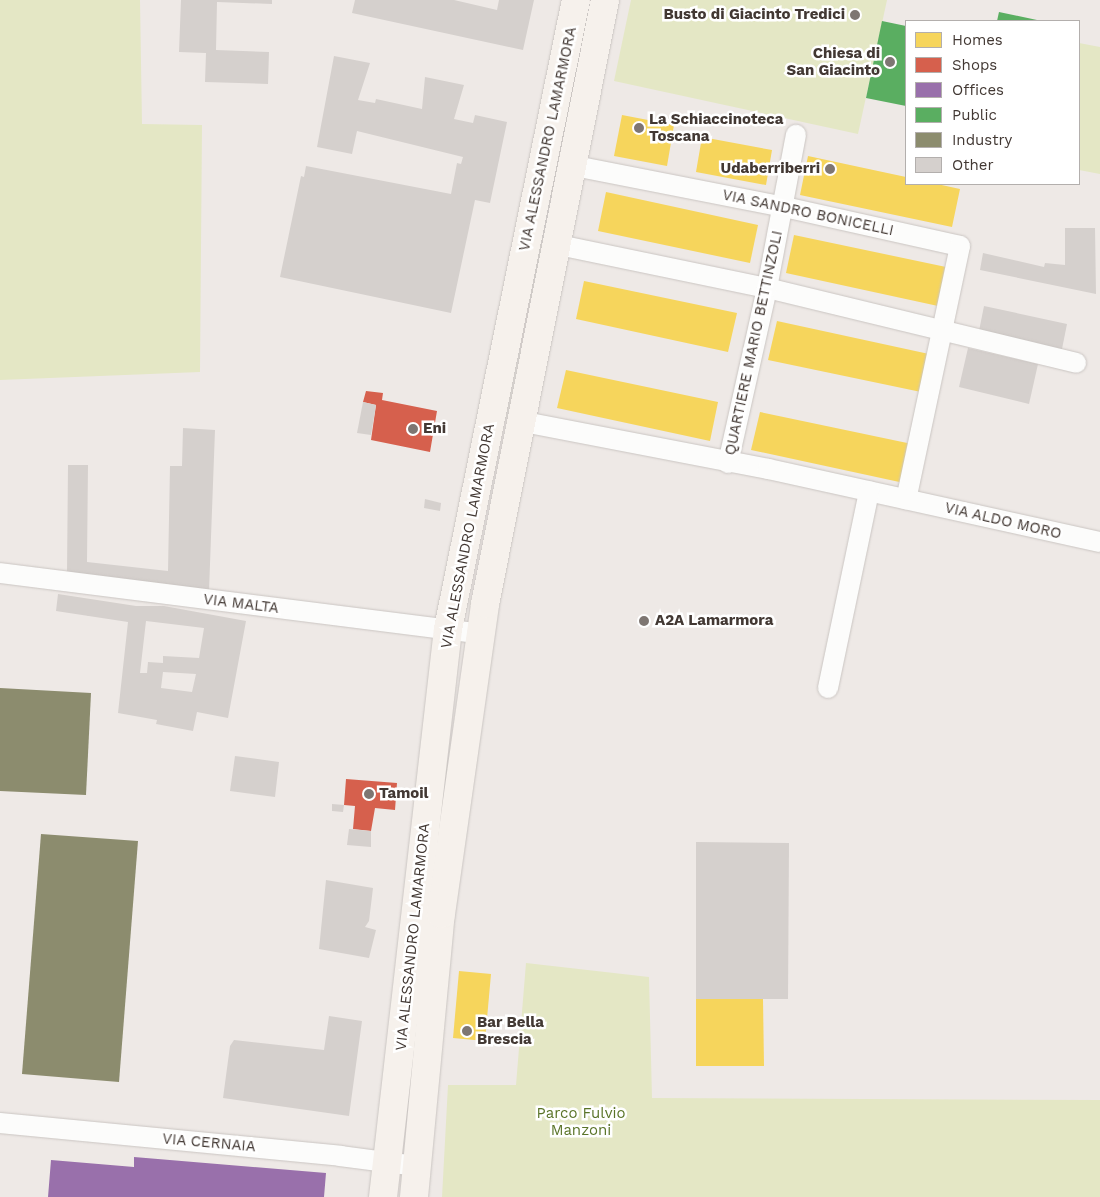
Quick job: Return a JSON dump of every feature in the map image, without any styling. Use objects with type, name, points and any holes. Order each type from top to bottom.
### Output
[{"type":"main road","name":"VIA ALESSANDRO LAMARMORA","points":[[383,1197],[448,629],[576,0]]},
{"type":"main road","name":"VIA ALESSANDRO LAMARMORA","points":[[414,1197],[441,914],[482,634],[519,421],[605,0]]},
{"type":"street","name":"QUARTIERE MARIO BETTINZOLI","points":[[728,463],[784,207],[796,135]]},
{"type":"street","name":"VIA SANDRO BONICELLI","points":[[570,165],[784,207],[960,246],[942,331]]},
{"type":"street","points":[[554,244],[767,288],[1076,363]]},
{"type":"street","points":[[906,499],[942,331]]},
{"type":"street","name":"QUARTIERE MARIO BETTINZOLI","points":[[519,421],[906,499]]},
{"type":"street","points":[[828,688],[869,491]]},
{"type":"street","name":"VIA ALDO MORO","points":[[906,499],[1100,542]]},
{"type":"street","name":"VIA MALTA","points":[[0,573],[482,634]]},
{"type":"street","name":"VIA CERNAIA","points":[[0,1123],[417,1166]]},
{"type":"green space","points":[[0,0],[140,0],[142,124],[202,125],[200,372],[0,380]]},
{"type":"green space","points":[[631,0],[887,0],[858,134],[614,81]]},
{"type":"green space","points":[[1080,43],[1100,47],[1100,174],[1080,170]]},
{"type":"green space","name":"Parco Fulvio Manzoni","points":[[526,963],[649,977],[652,1098],[1100,1100],[1100,1197],[442,1197],[448,1085],[516,1085]]},
{"type":"building: Homes","points":[[622,115],[674,125],[667,166],[614,156]]},
{"type":"building: Homes","points":[[702,137],[772,150],[766,185],[696,172]]},
{"type":"building: Homes","points":[[808,156],[905,177],[905,185],[942,185],[960,189],[952,227],[800,195]]},
{"type":"building: Homes","points":[[606,192],[758,225],[750,263],[598,231]]},
{"type":"building: Homes","points":[[794,235],[946,267],[938,306],[786,273]]},
{"type":"building: Homes","points":[[584,281],[737,313],[728,352],[576,319]]},
{"type":"building: Homes","points":[[777,321],[929,354],[921,392],[768,360]]},
{"type":"building: Homes","points":[[566,370],[718,402],[710,441],[557,408]]},
{"type":"building: Homes","points":[[760,412],[912,444],[904,483],[751,450]]},
{"type":"building: Homes","points":[[459,971],[491,974],[485,1041],[453,1038]]},
{"type":"building: Homes","points":[[696,999],[763,999],[764,1066],[696,1066]]},
{"type":"building: Shops","points":[[366,391],[383,393],[382,400],[437,411],[430,452],[371,440],[376,405],[363,402]]},
{"type":"building: Shops","points":[[346,779],[397,783],[395,810],[375,808],[371,831],[353,829],[355,806],[344,805]]},
{"type":"building: Offices","points":[[134,1157],[326,1173],[324,1197],[48,1197],[51,1160],[134,1167]]},
{"type":"building: Public","points":[[999,12],[1037,20],[997,20]]},
{"type":"building: Public","name":"Chiesa di San Giacinto","points":[[882,21],[905,26],[905,106],[866,98]]},
{"type":"building: Industry","points":[[0,688],[91,693],[86,795],[0,791]]},
{"type":"building: Industry","points":[[41,834],[138,841],[119,1082],[22,1074]]},
{"type":"building: Other","points":[[181,0],[272,0],[272,4],[217,2],[216,50],[269,52],[268,84],[205,82],[206,53],[179,52]]},
{"type":"building: Other","points":[[355,0],[454,0],[497,10],[499,0],[534,0],[523,50],[352,13]]},
{"type":"building: Other","points":[[334,56],[370,63],[358,100],[375,103],[376,99],[422,109],[425,77],[464,85],[454,119],[473,123],[475,115],[507,122],[490,203],[475,200],[451,313],[280,277],[301,176],[304,177],[306,166],[451,194],[457,163],[461,164],[463,157],[357,131],[352,154],[317,147]]},
{"type":"building: Other","points":[[1065,228],[1095,228],[1096,294],[980,270],[983,253],[1044,267],[1045,263],[1065,265]]},
{"type":"building: Other","points":[[984,306],[1067,324],[1061,354],[978,336]]},
{"type":"building: Other","points":[[968,348],[1038,364],[1029,404],[959,387]]},
{"type":"building: Other","points":[[363,402],[376,405],[371,435],[357,433]]},
{"type":"building: Other","points":[[183,428],[215,430],[209,591],[67,573],[68,465],[88,465],[87,562],[168,571],[170,466],[182,466]]},
{"type":"building: Other","points":[[425,499],[441,503],[440,511],[424,508]]},
{"type":"building: Other","points":[[58,594],[136,606],[164,606],[246,621],[228,718],[197,712],[193,731],[156,724],[157,720],[118,713],[128,622],[56,611]],"holes":[[[146,621],[204,628],[199,658],[163,656],[163,663],[148,662],[147,673],[140,673]],[[163,672],[196,674],[192,692],[161,688]]]},
{"type":"building: Other","points":[[235,756],[279,762],[275,797],[230,791]]},
{"type":"building: Other","points":[[332,804],[344,805],[343,812],[332,811]]},
{"type":"building: Other","points":[[349,829],[371,831],[371,847],[347,845]]},
{"type":"building: Other","points":[[696,842],[789,843],[788,999],[696,999]]},
{"type":"building: Other","points":[[326,880],[373,888],[369,921],[365,927],[376,930],[369,958],[319,949]]},
{"type":"building: Other","points":[[329,1016],[362,1021],[349,1116],[223,1098],[230,1046],[234,1040],[324,1050]]},
{"type":"place","name":"Busto di Giacinto Tredici","points":[[855,15]]},
{"type":"place","name":"Chiesa di San Giacinto","points":[[890,62]]},
{"type":"place","name":"La Schiaccinoteca Toscana","points":[[639,128]]},
{"type":"place","name":"Udaberriberri","points":[[830,169]]},
{"type":"place","name":"Eni","points":[[413,429]]},
{"type":"place","name":"A2A Lamarmora","points":[[644,621]]},
{"type":"place","name":"Tamoil","points":[[369,794]]},
{"type":"place","name":"Bar Bella Brescia","points":[[467,1031]]}]
